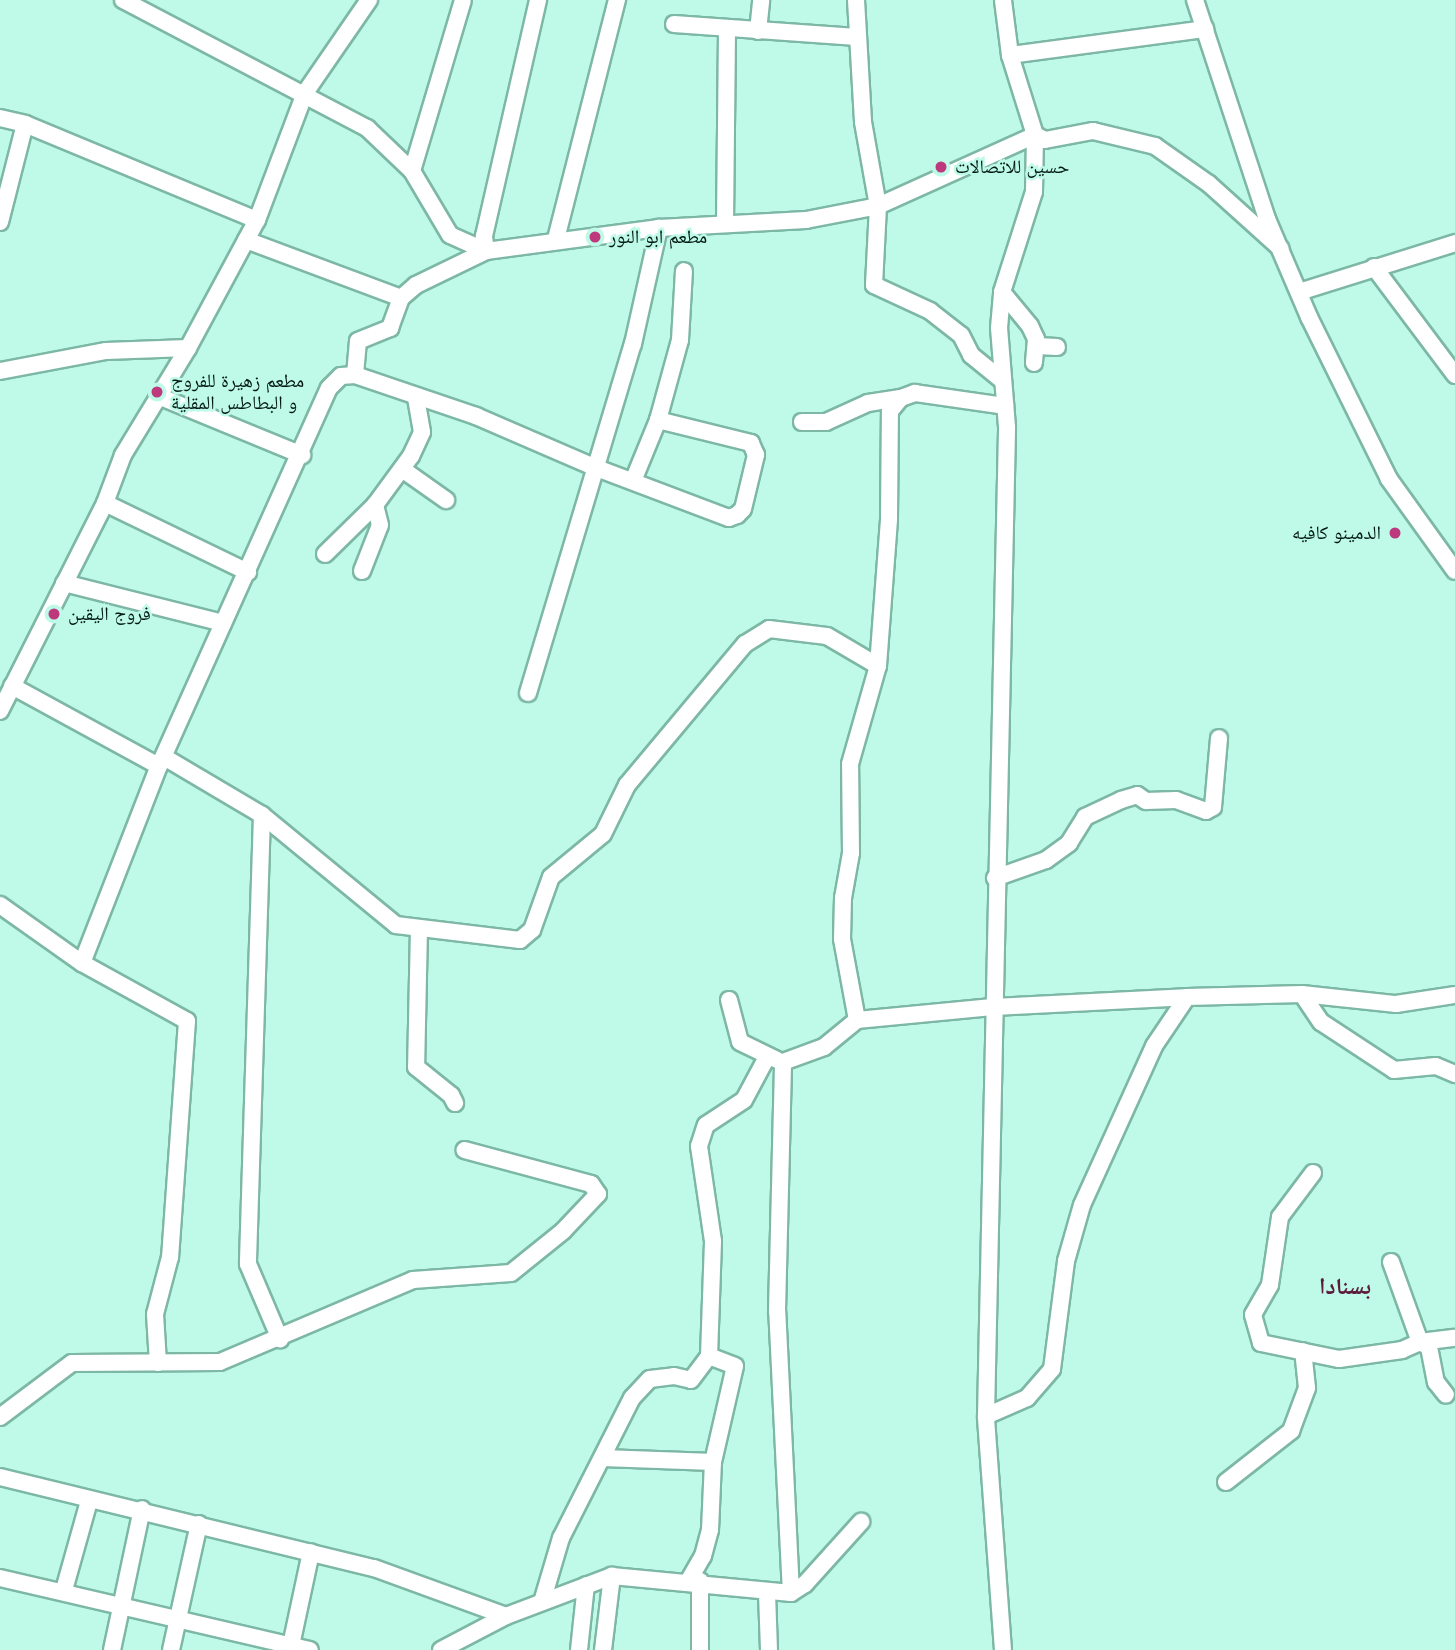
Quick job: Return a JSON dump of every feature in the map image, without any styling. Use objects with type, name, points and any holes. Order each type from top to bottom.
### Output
[{"type":"street","points":[[123,0],[368,128],[412,171],[450,235],[486,251]]},
{"type":"street","points":[[412,171],[463,0]]},
{"type":"street","points":[[486,251],[484,236],[538,0]]},
{"type":"street","points":[[556,239],[617,0]]},
{"type":"street","points":[[758,31],[761,0]]},
{"type":"street","points":[[856,0],[863,122],[878,206],[874,285],[930,311],[961,335],[971,355],[1001,379]]},
{"type":"street","points":[[1003,0],[1010,55],[1035,135],[1034,192],[1002,292],[1001,379],[1005,406],[986,1416],[1003,1650]]},
{"type":"street","points":[[1195,0],[1280,248],[1299,292],[1389,479],[1455,571]]},
{"type":"street","points":[[0,711],[105,503],[123,455],[188,348],[257,220],[305,93],[361,3]]},
{"type":"street","points":[[674,24],[857,37]]},
{"type":"street","points":[[725,223],[727,29]]},
{"type":"street","points":[[1010,55],[1205,29]]},
{"type":"street","points":[[0,118],[25,124],[257,220]]},
{"type":"street","points":[[0,222],[25,124]]},
{"type":"street","points":[[1035,135],[1045,140],[1093,131],[1155,146],[1209,184],[1280,248]]},
{"type":"street","points":[[355,374],[358,341],[390,328],[401,298],[416,285],[486,251],[556,239],[659,228],[806,220],[878,206],[1035,135]]},
{"type":"street","points":[[528,693],[633,344],[659,228]]},
{"type":"street","points":[[246,240],[401,298]]},
{"type":"street","points":[[1299,292],[1455,243]]},
{"type":"street","points":[[1374,267],[1455,375]]},
{"type":"street","points":[[633,481],[658,420],[680,340],[684,271]]},
{"type":"street","points":[[1002,292],[1018,306],[1037,346],[1034,363]]},
{"type":"street","points":[[1037,346],[1057,347]]},
{"type":"street","points":[[0,371],[106,351],[188,348]]},
{"type":"street","points":[[82,963],[161,762],[302,455],[329,388],[341,376],[355,374],[476,416],[594,467],[729,518],[743,509],[756,455],[751,443],[658,420]]},
{"type":"street","points":[[802,422],[826,422],[868,403],[915,393],[1005,406]]},
{"type":"street","points":[[158,396],[302,455]]},
{"type":"street","points":[[325,554],[375,505],[402,469],[422,432],[416,397]]},
{"type":"street","points":[[857,1020],[842,939],[851,853],[850,764],[878,666],[888,518],[890,411],[901,398]]},
{"type":"street","points":[[402,469],[446,500]]},
{"type":"street","points":[[105,503],[248,572]]},
{"type":"street","points":[[362,571],[380,525],[375,505]]},
{"type":"street","points":[[64,583],[223,623]]},
{"type":"street","points":[[12,685],[262,815],[396,925],[520,940],[532,930],[551,877],[604,834],[613,809],[643,763],[746,644],[769,628],[827,636],[878,666]]},
{"type":"street","points":[[995,878],[1046,860],[1069,843],[1085,817],[1121,800],[1137,795],[1146,801],[1176,800],[1206,811],[1213,807],[1219,737]]},
{"type":"street","points":[[262,815],[248,1264],[280,1339]]},
{"type":"street","points":[[0,905],[82,963],[187,1021],[170,1257],[155,1314],[158,1363]]},
{"type":"street","points":[[419,928],[416,1067],[451,1095],[454,1104]]},
{"type":"street","points":[[1302,994],[1321,1022],[1394,1070],[1436,1066],[1455,1074]]},
{"type":"street","points":[[542,1602],[561,1538],[604,1458],[632,1398],[650,1379],[674,1376],[691,1380],[709,1356],[713,1241],[698,1146],[706,1125],[744,1100],[775,1060],[824,1047],[857,1020],[992,1007],[1302,994],[1396,1003],[1455,996]]},
{"type":"street","points":[[986,1416],[1027,1398],[1052,1368],[1066,1261],[1082,1205],[1154,1046],[1187,997]]},
{"type":"street","points":[[729,1000],[740,1042],[775,1060]]},
{"type":"street","points":[[775,1060],[776,1311],[791,1593]]},
{"type":"street","points":[[0,1417],[72,1363],[220,1362],[280,1339],[413,1280],[511,1273],[563,1231],[598,1194],[591,1184],[464,1150]]},
{"type":"street","points":[[1314,1173],[1280,1217],[1270,1285],[1253,1315],[1261,1343],[1339,1359],[1402,1350],[1420,1342],[1455,1338]]},
{"type":"street","points":[[1391,1262],[1420,1342],[1429,1347],[1436,1382],[1446,1395]]},
{"type":"street","points":[[1226,1482],[1291,1431],[1307,1388],[1303,1351]]},
{"type":"street","points":[[700,1650],[694,1581],[710,1530],[713,1462],[735,1366],[709,1356]]},
{"type":"street","points":[[604,1458],[713,1462]]},
{"type":"street","points":[[0,1477],[89,1501],[142,1508],[374,1568],[506,1616]]},
{"type":"street","points":[[64,1590],[89,1501]]},
{"type":"street","points":[[112,1650],[142,1508]]},
{"type":"street","points":[[441,1650],[506,1616],[612,1576],[694,1581],[766,1593],[791,1593],[805,1584],[861,1522]]},
{"type":"street","points":[[171,1650],[199,1524]]},
{"type":"street","points":[[291,1646],[311,1552]]},
{"type":"street","points":[[603,1650],[612,1576]]},
{"type":"street","points":[[0,1578],[122,1603],[310,1650]]},
{"type":"street","points":[[579,1650],[586,1585]]},
{"type":"street","points":[[766,1593],[769,1650]]},
{"type":"place","name":"حسين للاتصالات","points":[[941,167]]},
{"type":"place","name":"مطعم ابو النور","points":[[595,237]]},
{"type":"place","name":"مطعم زهيرة للفروج و البطاطس المقلية","points":[[157,392]]},
{"type":"place","name":"الدمينو كافيه","points":[[1395,533]]},
{"type":"place","name":"فروج اليقين","points":[[54,614]]},
{"type":"district","name":"بسنادا","points":[[1345,1286]]}]
